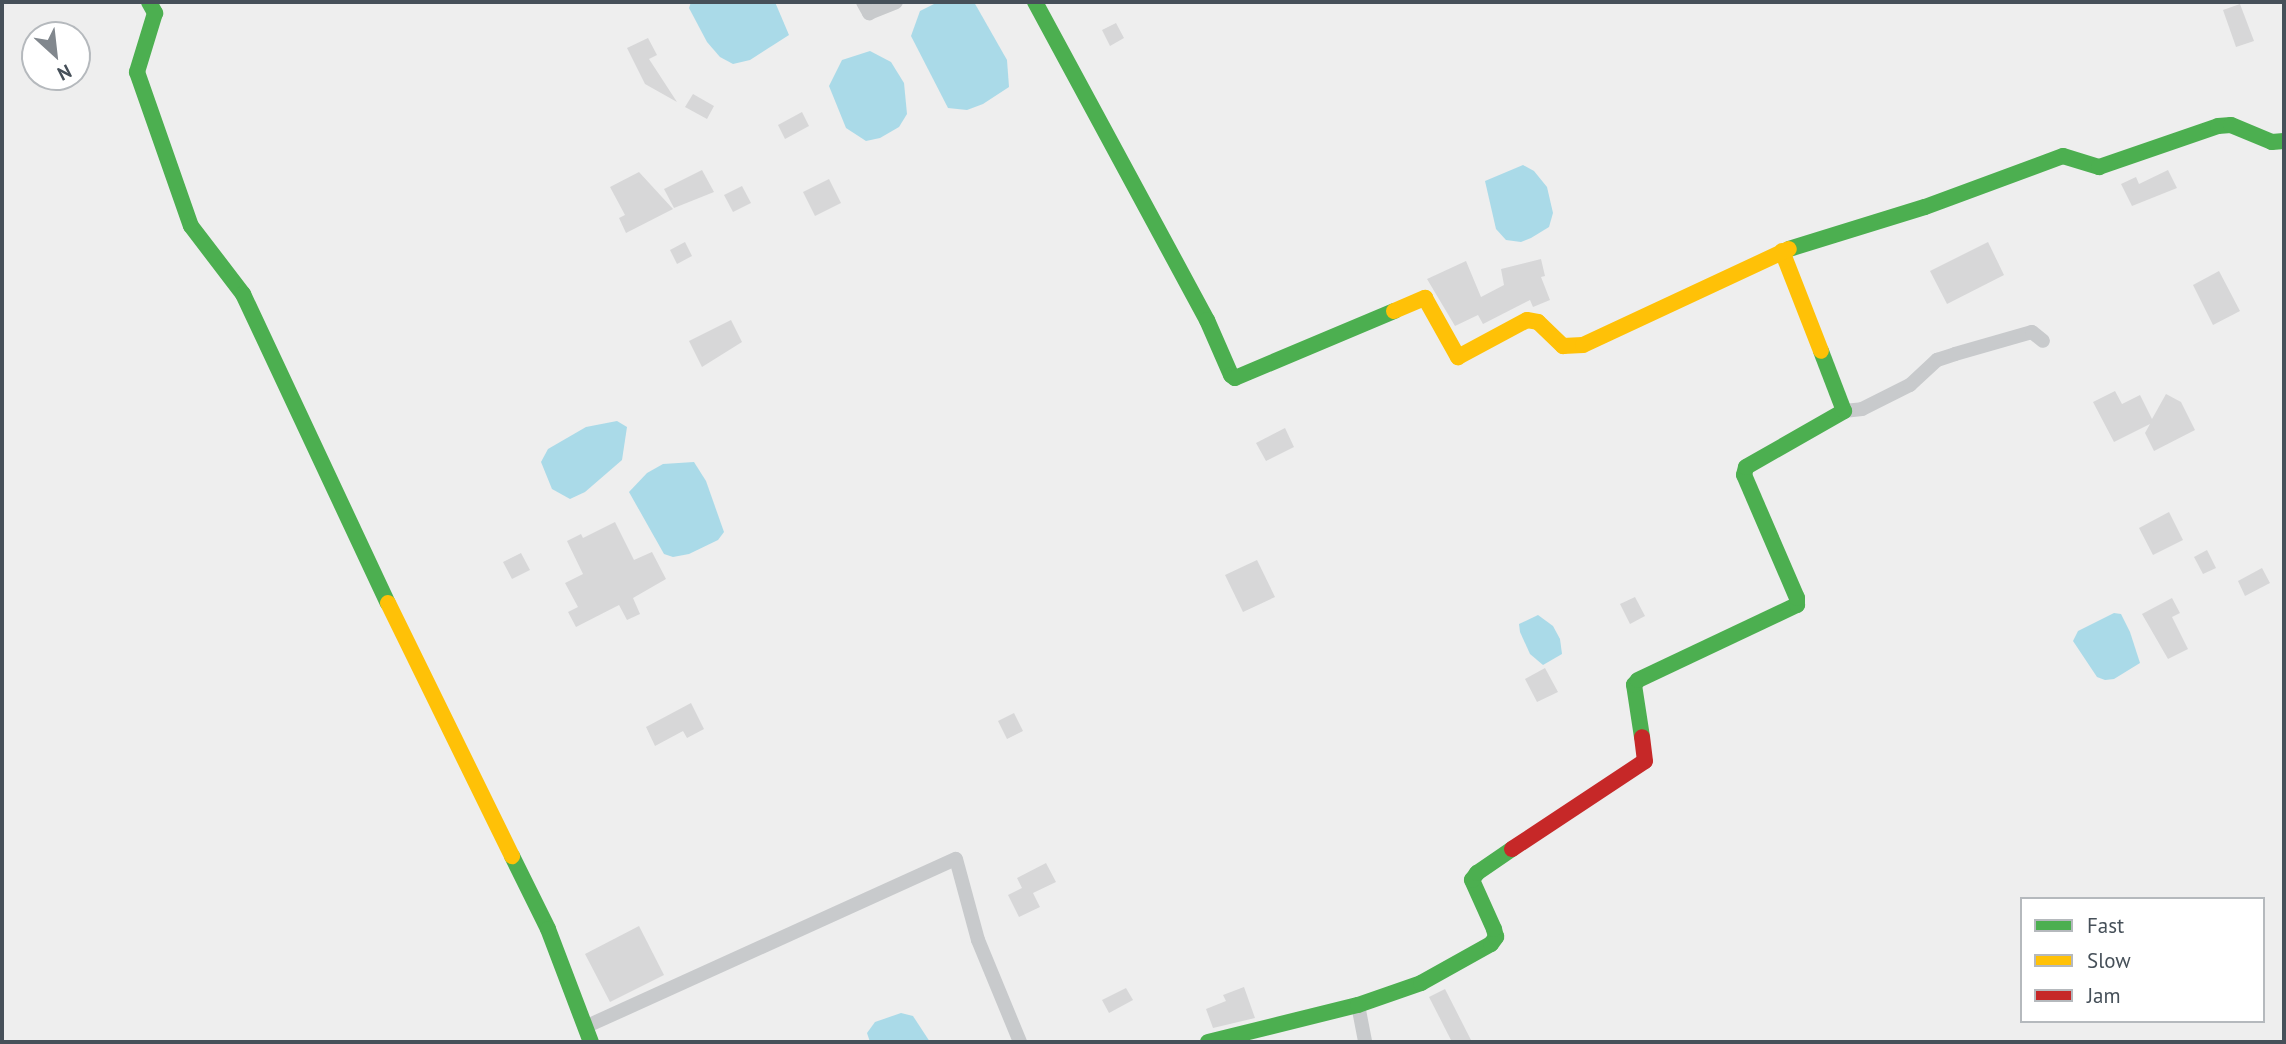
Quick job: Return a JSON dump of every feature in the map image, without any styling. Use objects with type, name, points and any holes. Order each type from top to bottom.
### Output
[{"type":"street","points":[[149,2],[155,13],[137,72],[191,226],[243,294],[381,589],[548,929],[588,1035],[956,859],[978,940],[1020,1042]]},
{"type":"street","points":[[863,2],[869,13],[896,2]]},
{"type":"street","points":[[1035,2],[1207,320],[1231,375],[1236,378],[1425,298],[1458,357],[1533,319],[1563,346],[1583,345],[1782,251],[1925,207],[2063,156],[2099,167],[2218,126],[2231,125],[2272,142],[2284,141]]},
{"type":"street","points":[[1782,251],[1844,411]]},
{"type":"street","points":[[1208,1042],[1358,1004],[1421,983],[1492,944],[1496,937],[1494,929],[1472,880],[1477,873],[1645,761],[1634,685],[1638,680],[1790,611],[1797,605],[1744,475],[1746,467],[1844,411],[1862,409],[1910,385],[1927,367],[1946,357],[2032,332],[2043,341]]},
{"type":"street","points":[[1358,1004],[1365,1042]]},
{"type":"water","points":[[691,2],[775,2],[789,35],[750,60],[733,64],[720,57],[707,42],[689,8]]},
{"type":"water","points":[[938,2],[974,2],[1007,60],[1009,87],[983,104],[967,110],[948,108],[911,36],[920,11]]},
{"type":"water","points":[[870,51],[891,62],[904,83],[907,114],[899,127],[880,138],[866,141],[846,128],[829,86],[842,60]]},
{"type":"water","points":[[1523,165],[1534,171],[1547,187],[1553,213],[1549,227],[1521,242],[1506,240],[1496,229],[1485,181]]},
{"type":"water","points":[[617,421],[627,427],[622,460],[585,492],[570,499],[552,489],[541,462],[548,449],[586,427]]},
{"type":"water","points":[[694,462],[706,481],[724,532],[718,540],[689,554],[673,557],[664,554],[629,492],[647,473],[663,464]]},
{"type":"water","points":[[2114,613],[2121,614],[2140,663],[2114,679],[2105,680],[2097,677],[2073,641],[2078,631]]},
{"type":"water","points":[[1538,615],[1553,626],[1560,639],[1562,654],[1543,665],[1530,654],[1519,624]]},
{"type":"water","points":[[901,1013],[913,1016],[930,1042],[870,1042],[867,1033],[875,1022]]},
{"type":"building","points":[[2240,4],[2254,41],[2236,47],[2223,10]]},
{"type":"building","points":[[1116,23],[1124,38],[1110,46],[1102,30]]},
{"type":"building","points":[[648,38],[657,55],[649,59],[677,102],[645,84],[627,48]]},
{"type":"building","points":[[693,94],[714,106],[707,119],[685,107]]},
{"type":"building","points":[[802,112],[809,126],[785,139],[778,125]]},
{"type":"building","points":[[702,170],[714,192],[674,208],[664,189]]},
{"type":"building","points":[[2168,170],[2177,188],[2132,206],[2121,184],[2136,177],[2139,184]]},
{"type":"building","points":[[639,172],[673,209],[626,233],[619,218],[625,215],[610,187]]},
{"type":"building","points":[[829,179],[841,203],[815,216],[803,192]]},
{"type":"building","points":[[742,186],[751,203],[733,212],[724,195]]},
{"type":"building","points":[[685,242],[692,256],[677,264],[670,250]]},
{"type":"building","points":[[1988,242],[2004,275],[1947,304],[1930,271]]},
{"type":"building","points":[[1541,259],[1545,276],[1541,277],[1550,300],[1533,307],[1530,300],[1483,324],[1478,315],[1455,326],[1427,279],[1466,261],[1481,297],[1504,285],[1501,269]]},
{"type":"building","points":[[2219,271],[2240,311],[2213,325],[2193,285]]},
{"type":"building","points":[[731,320],[742,342],[702,367],[689,341]]},
{"type":"building","points":[[2115,391],[2122,404],[2140,395],[2152,419],[2166,394],[2181,402],[2195,430],[2154,451],[2145,433],[2150,424],[2114,442],[2093,402]]},
{"type":"building","points":[[1285,428],[1294,447],[1266,461],[1256,443]]},
{"type":"building","points":[[2169,512],[2183,540],[2153,555],[2139,528]]},
{"type":"building","points":[[615,522],[634,560],[652,552],[666,579],[633,598],[640,614],[627,620],[619,605],[576,627],[568,612],[578,607],[565,583],[583,574],[567,541],[581,534],[583,538]]},
{"type":"building","points":[[2207,550],[2216,568],[2203,574],[2194,557]]},
{"type":"building","points":[[521,553],[530,570],[512,579],[503,562]]},
{"type":"building","points":[[1257,560],[1275,597],[1243,612],[1225,575]]},
{"type":"building","points":[[2262,568],[2270,583],[2245,596],[2238,581]]},
{"type":"building","points":[[1635,597],[1645,616],[1630,624],[1620,604]]},
{"type":"building","points":[[2172,598],[2180,613],[2172,617],[2188,649],[2168,659],[2142,614]]},
{"type":"building","points":[[1545,668],[1558,692],[1537,702],[1525,679]]},
{"type":"building","points":[[691,703],[704,729],[687,738],[683,731],[655,746],[646,727]]},
{"type":"building","points":[[1014,713],[1023,731],[1007,739],[998,721]]},
{"type":"building","points":[[1046,863],[1056,882],[1033,893],[1040,907],[1019,917],[1008,895],[1022,888],[1017,878]]},
{"type":"building","points":[[639,926],[664,975],[610,1002],[585,954]]},
{"type":"building","points":[[1244,987],[1255,1018],[1213,1028],[1206,1009],[1226,1001],[1223,995]]},
{"type":"building","points":[[1126,988],[1133,1000],[1109,1013],[1102,1000]]},
{"type":"building","points":[[1445,989],[1472,1042],[1452,1042],[1429,997]]},
{"type":"traffic: fast","points":[[149,2],[155,13],[137,72],[191,226],[243,294],[388,603]]},
{"type":"traffic: fast","points":[[1035,2],[1207,320],[1231,375],[1235,378],[1394,311]]},
{"type":"traffic: fast","points":[[1789,249],[1925,207],[2063,156],[2099,167],[2218,126],[2231,125],[2272,142],[2284,141]]},
{"type":"traffic: fast","points":[[1642,737],[1634,685],[1638,680],[1797,605],[1797,598],[1744,475],[1746,467],[1844,411],[1821,351]]},
{"type":"traffic: fast","points":[[1208,1042],[1358,1005],[1421,983],[1491,944],[1496,937],[1494,929],[1472,880],[1477,873],[1512,849]]},
{"type":"traffic: fast","points":[[512,856],[548,929],[591,1042]]},
{"type":"traffic: slow","points":[[1394,311],[1425,298],[1458,357],[1527,320],[1538,322],[1563,346],[1583,345],[1789,249]]},
{"type":"traffic: slow","points":[[1782,251],[1821,351]]},
{"type":"traffic: slow","points":[[388,603],[512,856]]},
{"type":"traffic: jam","points":[[1512,849],[1645,761],[1642,737]]}]
